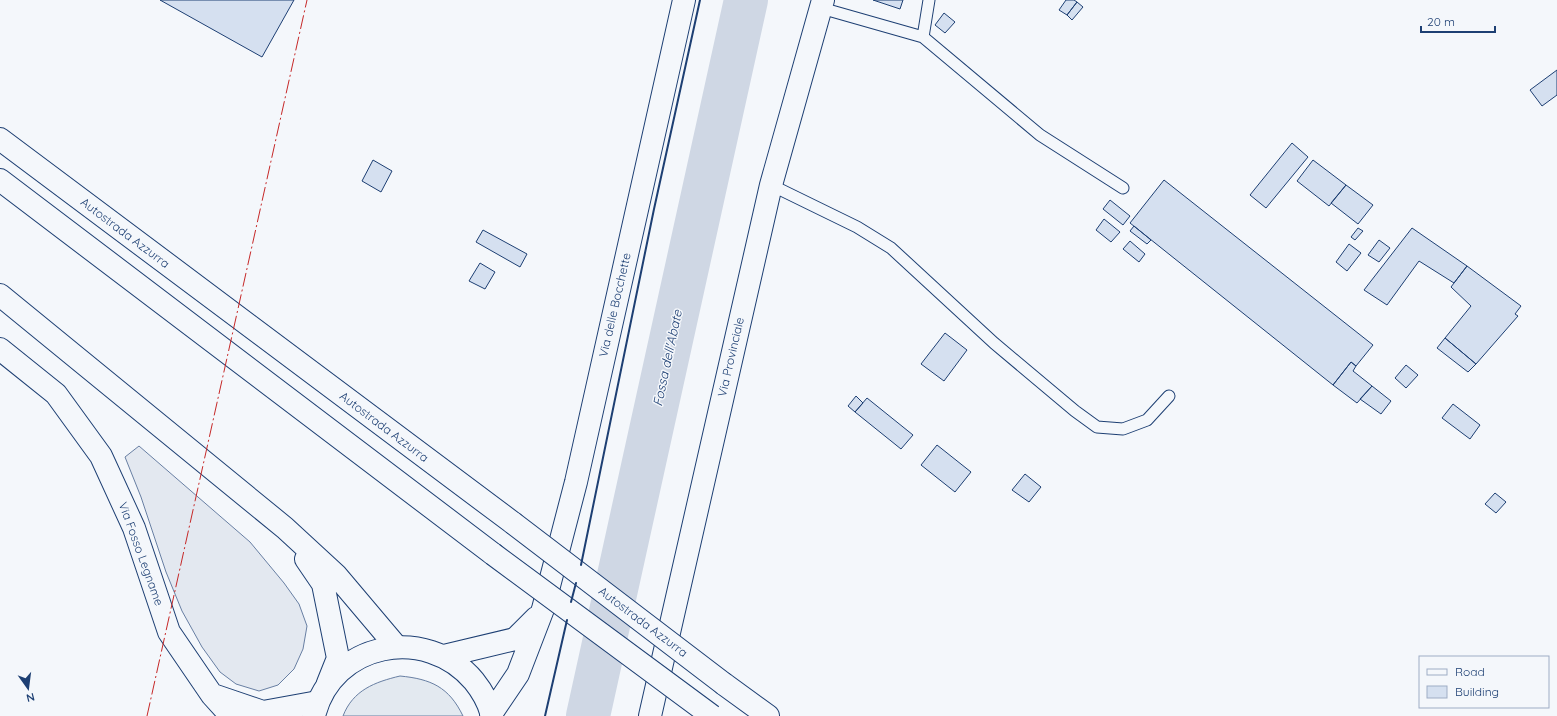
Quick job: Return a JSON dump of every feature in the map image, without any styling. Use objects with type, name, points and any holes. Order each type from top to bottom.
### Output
[{"type":"main road","name":"Via delle Bocchette","points":[[492,715],[518,674],[543,609],[576,482],[684,0]]},
{"type":"main road","name":"Via Provinciale","points":[[650,716],[770,185],[822,4]]},
{"type":"main road","name":"Autostrada Azzurra","points":[[0,139],[768,716]]},
{"type":"main road","points":[[0,180],[494,554],[712,716]]},
{"type":"main road","points":[[0,295],[285,528],[336,575],[396,646]]},
{"type":"main road","name":"Via Fosso Legname","points":[[0,349],[56,394],[101,456],[134,528],[169,632],[212,695],[231,716]]},
{"type":"main road","points":[[212,695],[263,712],[316,709],[328,683],[338,658],[323,584],[285,528]]},
{"type":"main road","points":[[444,656],[515,639],[543,609]]},
{"type":"main road","points":[[328,683],[347,665],[370,652],[396,646],[420,648],[444,656],[469,675],[481,690],[492,715]]},
{"type":"lane","points":[[923,37],[929,0]]},
{"type":"lane","points":[[822,4],[923,37],[1040,135],[1123,188]]},
{"type":"lane","points":[[770,185],[857,227],[891,248],[994,344],[1075,412],[1097,426],[1123,429],[1147,420],[1169,396]]},
{"type":"shaded area","points":[[139,446],[250,542],[284,583],[299,604],[307,626],[303,649],[294,669],[278,685],[259,691],[236,684],[220,672],[202,647],[182,611],[166,572],[141,497],[125,457]]},
{"type":"shaded area","points":[[400,676],[421,679],[438,686],[452,698],[463,716],[343,716],[347,707],[366,688],[382,681]]},
{"type":"building","points":[[160,0],[294,0],[262,57]]},
{"type":"building","points":[[873,0],[903,0],[900,9]]},
{"type":"building","points":[[1066,0],[1074,0],[1077,2],[1067,15],[1059,10]]},
{"type":"building","points":[[1077,2],[1083,7],[1072,20],[1067,15]]},
{"type":"building","points":[[944,13],[955,22],[945,33],[935,25]]},
{"type":"building","points":[[1557,70],[1557,95],[1542,106],[1530,90]]},
{"type":"building","points":[[1292,143],[1308,157],[1266,208],[1250,195]]},
{"type":"building","points":[[373,160],[392,171],[381,192],[362,181]]},
{"type":"building","points":[[1313,160],[1346,185],[1329,206],[1297,181]]},
{"type":"building","points":[[1164,180],[1373,345],[1356,366],[1351,362],[1333,385],[1130,223]]},
{"type":"building","points":[[1346,185],[1373,205],[1358,224],[1331,203]]},
{"type":"building","points":[[1110,200],[1130,216],[1123,225],[1103,209]]},
{"type":"building","points":[[1104,219],[1120,232],[1111,242],[1096,230]]},
{"type":"building","points":[[1134,226],[1151,240],[1147,244],[1130,231]]},
{"type":"building","points":[[1358,228],[1363,231],[1355,240],[1351,237]]},
{"type":"building","points":[[1412,228],[1467,266],[1454,283],[1419,261],[1387,305],[1364,290]]},
{"type":"building","points":[[483,230],[527,254],[520,267],[476,242]]},
{"type":"building","points":[[1379,240],[1390,248],[1379,262],[1368,255]]},
{"type":"building","points":[[1130,241],[1145,254],[1139,262],[1123,249]]},
{"type":"building","points":[[1349,244],[1361,253],[1347,271],[1336,262]]},
{"type":"building","points":[[480,263],[495,272],[485,289],[469,281]]},
{"type":"building","points":[[1467,266],[1521,306],[1515,314],[1518,316],[1476,364],[1445,338],[1471,306],[1451,287]]},
{"type":"building","points":[[945,333],[967,350],[944,381],[921,364]]},
{"type":"building","points":[[1445,338],[1476,364],[1468,372],[1437,348]]},
{"type":"building","points":[[1351,362],[1356,366],[1353,371],[1372,386],[1357,403],[1333,385]]},
{"type":"building","points":[[1406,365],[1418,375],[1406,388],[1395,378]]},
{"type":"building","points":[[1372,386],[1391,401],[1381,414],[1360,399]]},
{"type":"building","points":[[856,396],[863,403],[855,412],[848,406]]},
{"type":"building","points":[[867,398],[913,435],[901,449],[855,412]]},
{"type":"building","points":[[1453,404],[1480,425],[1470,439],[1442,418]]},
{"type":"building","points":[[937,445],[971,472],[955,492],[921,465]]},
{"type":"building","points":[[1025,474],[1041,487],[1029,502],[1012,490]]},
{"type":"building","points":[[1495,493],[1506,502],[1496,513],[1485,504]]},
{"type":"waterway","name":"Fossa dell'Abate","points":[[588,716],[746,0]]},
{"type":"wall","points":[[581,565],[654,209],[700,0]]},
{"type":"wall","points":[[571,602],[576,583]]},
{"type":"wall","points":[[545,716],[567,620]]},
{"type":"power","points":[[147,716],[307,0]]}]
